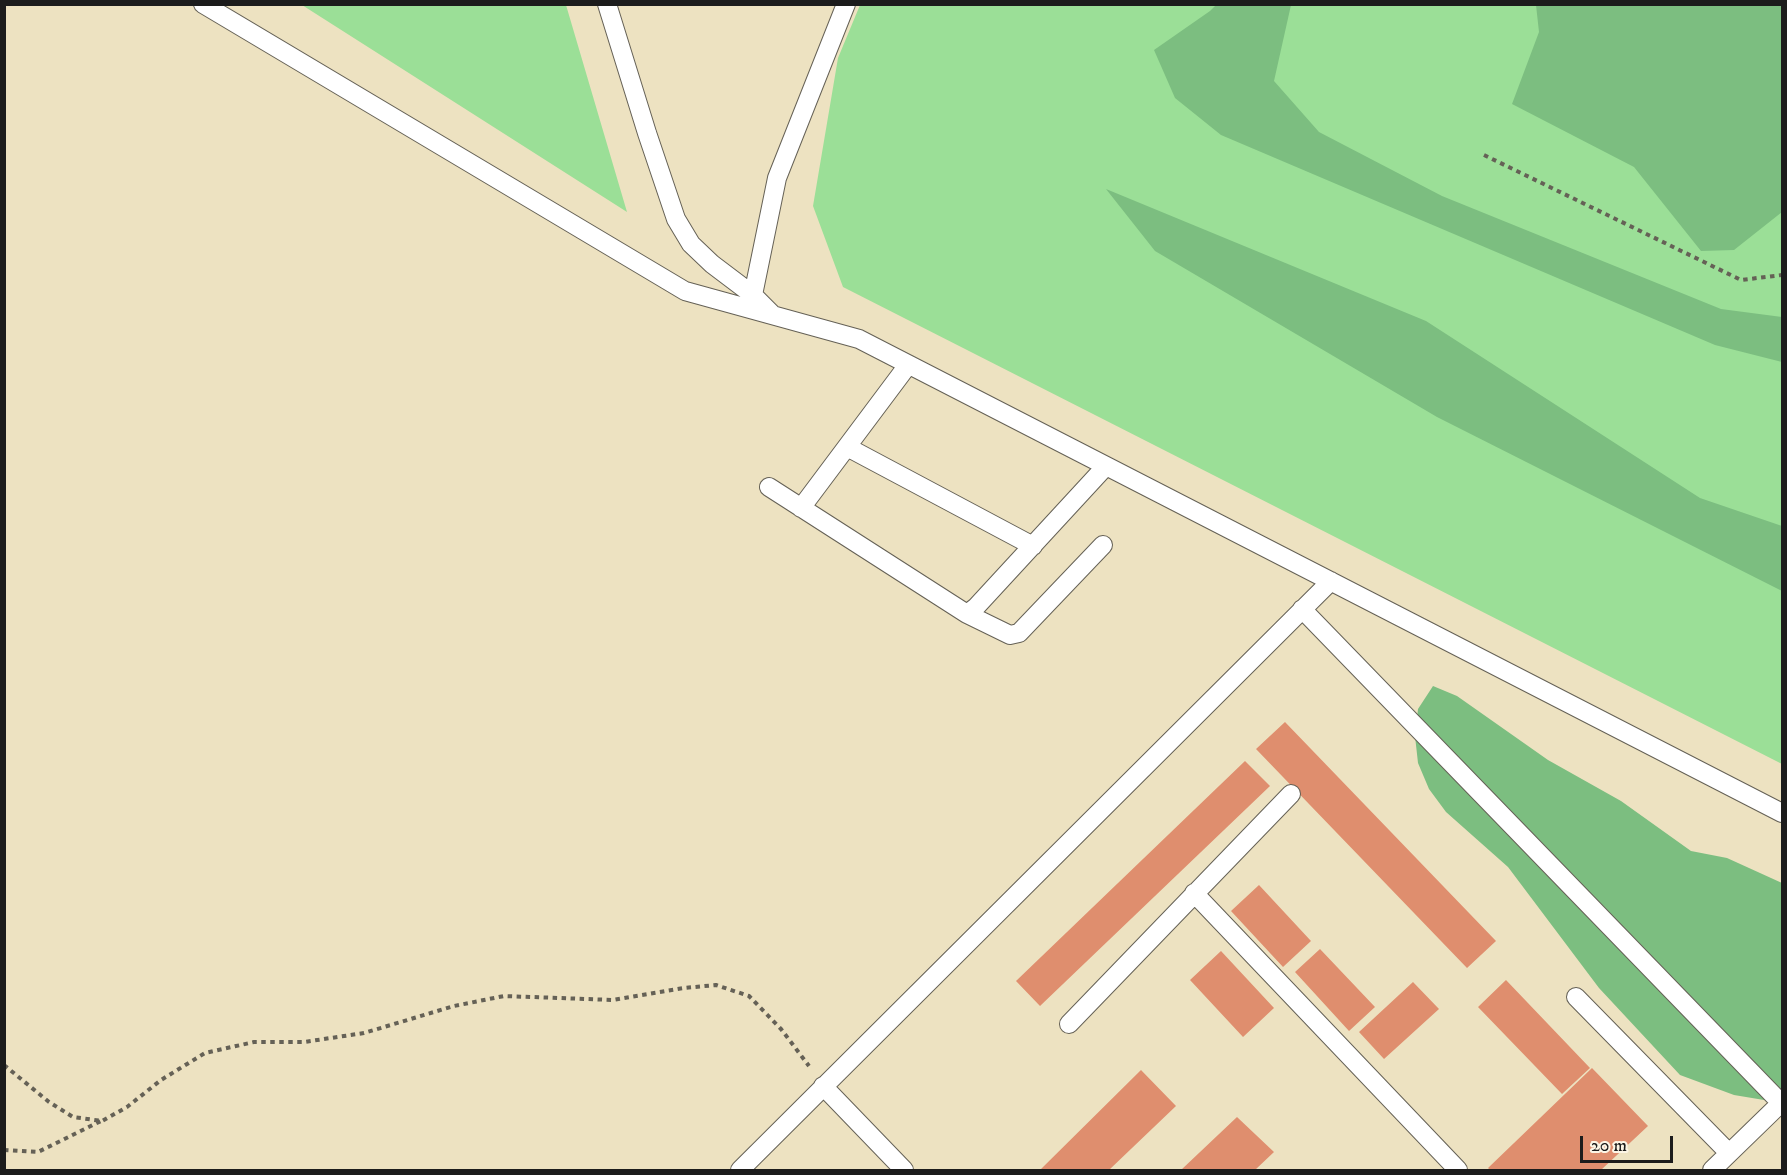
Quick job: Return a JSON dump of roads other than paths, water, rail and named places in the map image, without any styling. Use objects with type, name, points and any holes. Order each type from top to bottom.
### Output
[{"type":"lane","points":[[203,4],[685,291],[860,339],[1782,813]]},
{"type":"lane","points":[[607,4],[676,219],[692,244],[712,264],[753,295],[774,316]]},
{"type":"lane","points":[[753,295],[777,178],[846,4]]},
{"type":"lane","points":[[801,508],[908,365]]},
{"type":"lane","points":[[847,447],[1033,546]]},
{"type":"lane","points":[[967,614],[1106,466]]},
{"type":"lane","points":[[769,487],[967,614],[1010,635],[1019,633],[1103,545]]},
{"type":"lane","points":[[740,1170],[1331,581]]},
{"type":"lane","points":[[1302,609],[1782,1103],[1712,1170]]},
{"type":"lane","points":[[1069,1024],[1291,794]]},
{"type":"lane","points":[[1194,893],[1458,1170]]},
{"type":"lane","points":[[1576,997],[1729,1153]]},
{"type":"lane","points":[[824,1086],[904,1170]]}]
